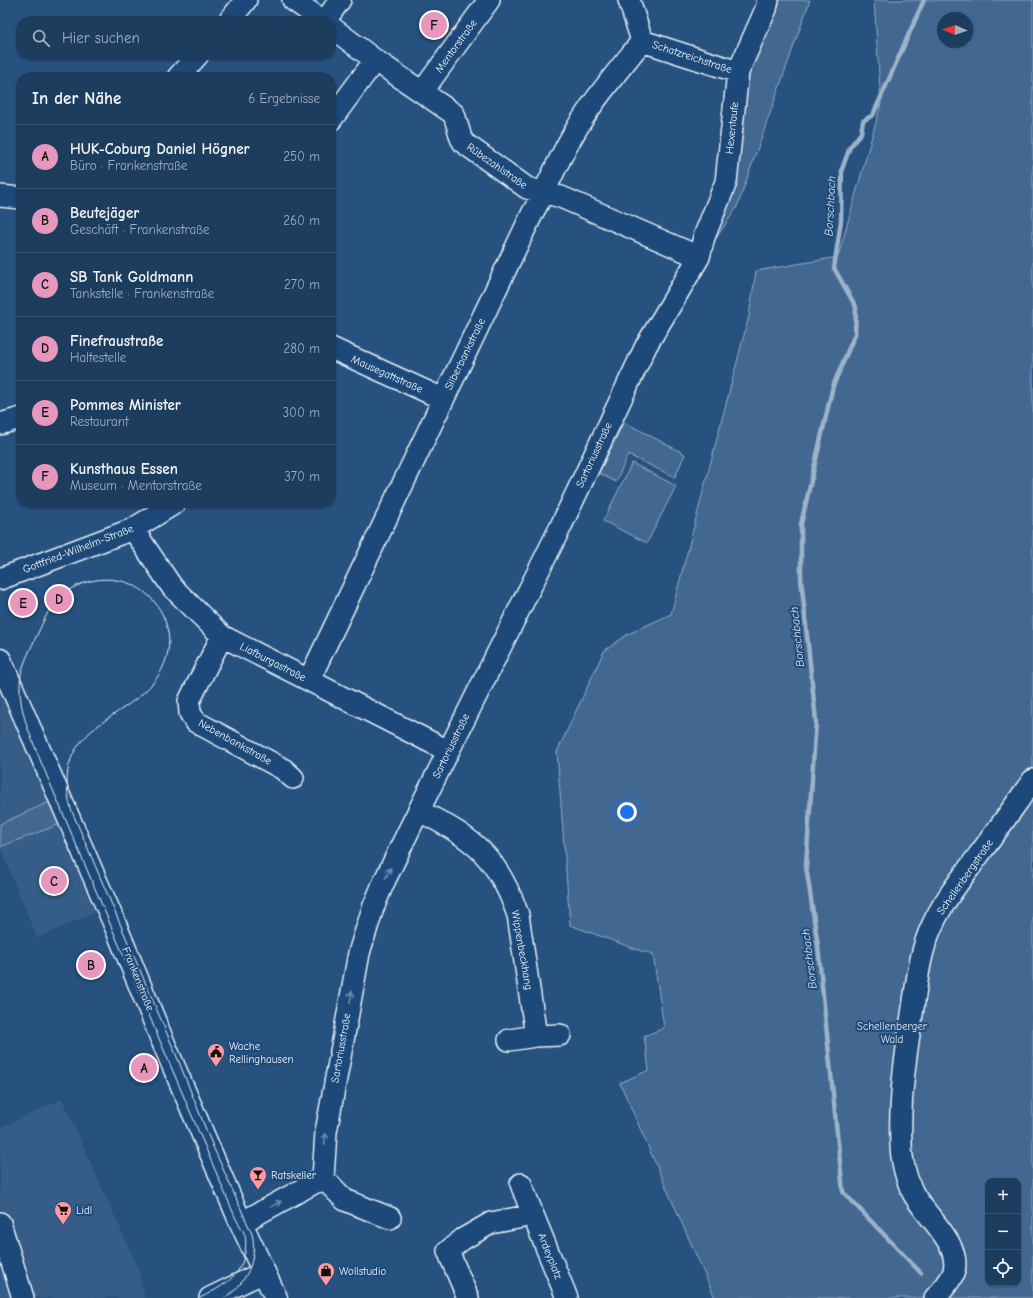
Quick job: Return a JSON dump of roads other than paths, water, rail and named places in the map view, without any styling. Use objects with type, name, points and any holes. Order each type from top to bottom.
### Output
[{"type":"main road","name":"Frankenstraße","points":[[0,660],[116,927],[161,1037],[241,1223],[276,1298]]},
{"type":"street","points":[[233,16],[246,0]]},
{"type":"street","points":[[293,0],[317,16]]},
{"type":"street","points":[[328,16],[340,0]]},
{"type":"street","name":"Mentorstraße","points":[[422,92],[489,0]]},
{"type":"street","name":"Schatzreichstraße","points":[[629,0],[642,41],[738,72]]},
{"type":"street","name":"Hexentaufe","points":[[698,257],[704,237],[726,182],[738,72],[766,9],[768,0]]},
{"type":"street","name":"Rübezahlstraße","points":[[336,31],[375,60],[454,114],[461,138],[464,143],[527,188],[561,197],[698,257]]},
{"type":"street","name":"Silberbankstraße","points":[[310,680],[533,212],[574,133],[608,83],[642,41]]},
{"type":"street","points":[[183,72],[193,60]]},
{"type":"street","points":[[336,113],[375,60]]},
{"type":"street","points":[[0,196],[16,198]]},
{"type":"street","name":"Sartoriusstraße","points":[[323,1178],[326,1132],[360,953],[373,908],[383,884],[448,751],[560,528],[646,346],[698,257]]},
{"type":"street","name":"Mausegattstraße","points":[[336,350],[443,399]]},
{"type":"street","points":[[0,424],[16,419]]},
{"type":"street","name":"Gottfried-Wilhelm-Straße","points":[[0,579],[133,529],[167,508]]},
{"type":"street","name":"Liafburgastraße","points":[[133,529],[172,587],[222,636],[448,751]]},
{"type":"street","name":"Nebenbankstraße","points":[[222,636],[189,701],[190,713],[196,722],[283,769],[293,778]]},
{"type":"street","name":"Schellenbergstraße","points":[[935,1298],[943,1290],[954,1271],[954,1254],[946,1237],[913,1193],[906,1175],[901,1148],[900,1120],[902,1087],[916,989],[924,951],[932,926],[956,886],[1033,780]]},
{"type":"street","name":"Wippenbeckhang","points":[[419,811],[444,823],[465,836],[484,852],[503,880],[518,915],[536,1036]]},
{"type":"street","points":[[509,1040],[536,1036],[560,1035]]},
{"type":"street","points":[[241,1223],[323,1178],[345,1200],[390,1218]]},
{"type":"street","name":"Ardeyplatz","points":[[521,1184],[567,1298]]},
{"type":"street","points":[[468,1298],[448,1251],[463,1238],[491,1223],[533,1215]]},
{"type":"street","points":[[0,1223],[23,1298]]},
{"type":"street","points":[[210,1298],[264,1272]]},
{"type":"waterway","name":"Borschbach","points":[[921,1273],[843,1192],[818,946],[806,866],[816,721],[801,578],[801,524],[833,386],[855,334],[856,307],[834,268],[841,221],[842,169],[850,147],[861,133],[863,121],[873,115],[924,0]]},
{"type":"tram line","points":[[200,1298],[223,1285],[240,1268],[246,1247],[245,1235],[236,1219],[41,762],[25,720],[20,697],[21,674],[24,664],[50,609],[56,601],[69,590],[84,583],[100,580],[115,580],[130,584],[144,592],[155,603],[164,618],[167,626],[169,647],[159,674],[144,692],[87,735],[73,754],[67,777],[71,809],[177,1057],[211,1142],[252,1234],[252,1262],[244,1279],[232,1293],[224,1298]]},
{"type":"place","name":"Kunsthaus Essen","points":[[434,25]]},
{"type":"place","name":"Finefraustraße","points":[[59,599]]},
{"type":"place","name":"Pommes Minister","points":[[23,603]]},
{"type":"place","name":"SB Tank Goldmann","points":[[54,881]]},
{"type":"place","name":"Beutejäger","points":[[91,965]]},
{"type":"place","name":"Wache Rellinghausen","points":[[216,1067]]},
{"type":"place","name":"HUK-Coburg Daniel Högner","points":[[144,1068]]},
{"type":"place","name":"Ratskeller","points":[[258,1190]]},
{"type":"place","name":"Lidl","points":[[63,1225]]},
{"type":"place","name":"Wollstudio","points":[[326,1286]]},
{"type":"park label","name":"Schellenberger Wald","points":[[892,1032]]}]
